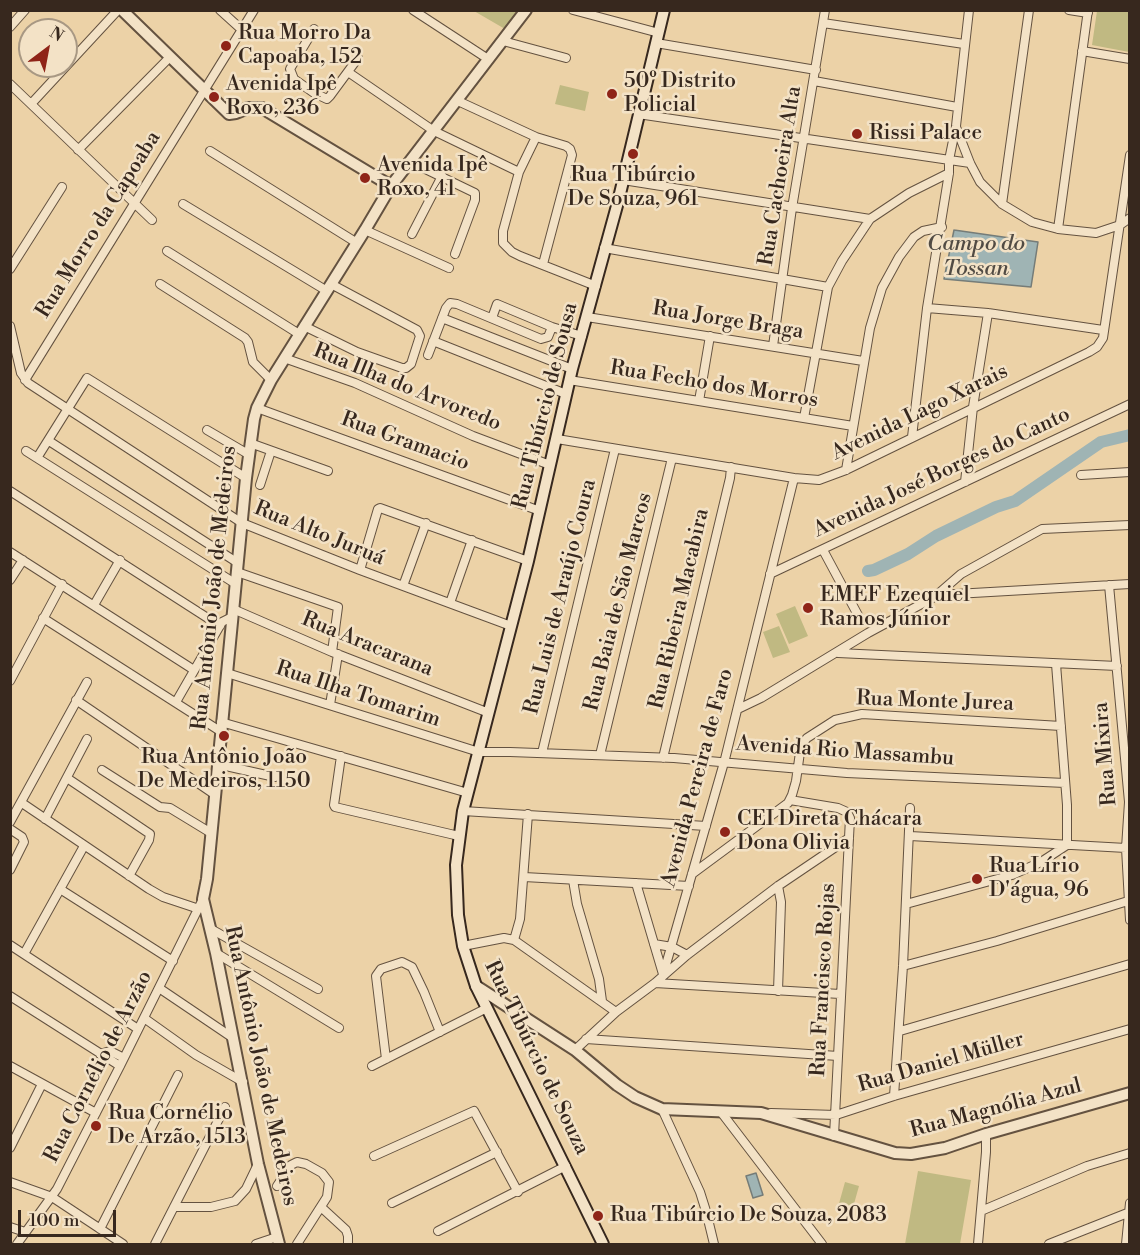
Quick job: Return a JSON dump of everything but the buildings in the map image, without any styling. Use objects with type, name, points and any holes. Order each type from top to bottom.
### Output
[{"type":"street","points":[[10,27],[25,10]]},
{"type":"street","points":[[31,104],[120,10],[229,114],[248,108],[261,108],[391,186]]},
{"type":"street","points":[[220,10],[241,29]]},
{"type":"street","name":"Rua Morro da Capoaba","points":[[25,380],[254,10]]},
{"type":"street","points":[[413,10],[488,59]]},
{"type":"street","name":"Rua Antônio João de Medeiros","points":[[278,1241],[258,1164],[211,929],[201,904],[211,833],[249,449],[257,408],[270,380],[391,186],[415,164],[434,131],[526,10]]},
{"type":"street","points":[[573,10],[658,38],[816,69]]},
{"type":"street","name":"Rua Tibúrcio de Sousa","points":[[464,811],[528,561],[566,394],[596,286],[664,10]]},
{"type":"street","name":"Rua Cachoeira Alta","points":[[773,346],[792,208],[825,10]]},
{"type":"street","points":[[912,437],[927,308],[942,226],[949,160],[956,126],[969,10]]},
{"type":"street","points":[[1002,204],[1029,10]]},
{"type":"street","points":[[1058,229],[1088,12],[1070,10]]},
{"type":"street","points":[[823,23],[964,44]]},
{"type":"street","points":[[314,29],[293,62],[291,74],[294,79],[321,98],[327,99],[334,93],[358,58]]},
{"type":"street","points":[[503,41],[566,58]]},
{"type":"street","points":[[1082,51],[1130,59]]},
{"type":"street","points":[[78,150],[170,57]]},
{"type":"street","points":[[348,72],[434,131],[519,172]]},
{"type":"street","points":[[814,81],[957,106]]},
{"type":"street","points":[[10,84],[152,220]]},
{"type":"street","points":[[458,101],[536,137],[570,149],[572,155],[543,264]]},
{"type":"street","points":[[638,114],[970,163]]},
{"type":"street","points":[[956,126],[980,182],[1002,204],[1032,222],[1058,229],[1096,233],[1120,225],[1130,218]]},
{"type":"street","points":[[536,137],[519,172],[503,243],[512,252],[596,286]]},
{"type":"street","points":[[210,152],[357,243]]},
{"type":"street","name":"Avenida Lago Xarais","points":[[557,439],[794,478],[819,480],[846,470],[1089,352],[1101,341],[1130,154]]},
{"type":"street","points":[[415,164],[475,193],[475,200],[455,254]]},
{"type":"street","points":[[804,418],[828,287],[856,238],[870,219],[909,194],[949,173]]},
{"type":"street","points":[[412,234],[442,176]]},
{"type":"street","points":[[623,180],[870,219]]},
{"type":"street","points":[[10,268],[62,187]]},
{"type":"street","points":[[167,251],[302,330],[402,368],[411,364],[420,336],[417,330],[329,287],[183,204]]},
{"type":"street","points":[[846,470],[863,361],[882,288],[899,257],[914,237],[923,231],[942,226]]},
{"type":"street","points":[[365,230],[449,268]]},
{"type":"street","points":[[604,248],[828,287]]},
{"type":"street","points":[[160,284],[244,338],[248,342],[253,362],[270,380]]},
{"type":"street","points":[[428,355],[447,306],[453,303],[542,339],[548,337],[552,327]]},
{"type":"street","points":[[492,318],[496,304],[552,327],[582,336]]},
{"type":"street","points":[[927,308],[988,313],[1103,330]]},
{"type":"street","points":[[964,482],[988,313]]},
{"type":"street","name":"Rua Jorge Braga","points":[[587,317],[863,361]]},
{"type":"street","name":"Rua Fecho dos Morros","points":[[442,318],[571,374],[699,401],[853,426]]},
{"type":"street","points":[[10,326],[21,373],[25,380]]},
{"type":"street","points":[[699,401],[710,336]]},
{"type":"street","points":[[433,341],[566,394]]},
{"type":"street","name":"Rua Ilha do Arvoredo","points":[[284,358],[355,383],[474,436],[550,465]]},
{"type":"street","points":[[38,458],[87,378],[246,478]]},
{"type":"street","name":"Rua Alto Juruá","points":[[25,380],[66,410],[242,523],[511,626]]},
{"type":"street","name":"Avenida José Borges do Canto","points":[[770,574],[1130,404]]},
{"type":"street","name":"Rua Gramacio","points":[[257,408],[540,511]]},
{"type":"street","points":[[207,430],[249,449],[271,451],[328,471]]},
{"type":"street","points":[[49,441],[237,573]]},
{"type":"street","name":"Rua Luis de Araújo Coura","points":[[542,753],[615,449]]},
{"type":"street","points":[[27,451],[237,573],[338,607],[330,705]]},
{"type":"street","points":[[260,485],[271,451]]},
{"type":"street","name":"Rua Baia de São Marcos","points":[[600,755],[672,458]]},
{"type":"street","name":"Rua Ribeira Macabira","points":[[663,758],[730,478],[730,467]]},
{"type":"street","points":[[1081,475],[1130,472]]},
{"type":"street","name":"Avenida Pereira de Faro","points":[[575,1050],[616,1012],[663,975],[738,709],[794,478]]},
{"type":"street","points":[[10,491],[220,626]]},
{"type":"street","points":[[360,570],[379,508],[528,561]]},
{"type":"street","points":[[403,586],[426,523]]},
{"type":"street","points":[[738,709],[761,698],[868,633],[938,595],[961,574],[1042,529],[1130,525]]},
{"type":"street","points":[[450,603],[472,540]]},
{"type":"street","points":[[823,550],[859,617]]},
{"type":"street","points":[[10,552],[194,670]]},
{"type":"street","points":[[10,580],[23,560]]},
{"type":"street","points":[[94,605],[120,560]]},
{"type":"street","points":[[10,681],[62,584]]},
{"type":"street","points":[[938,595],[1130,584]]},
{"type":"street","name":"Rua Mixira","points":[[1109,585],[1129,802],[1126,848],[1130,920]]},
{"type":"street","points":[[176,702],[220,626],[232,613]]},
{"type":"street","name":"Rua Aracarana","points":[[232,613],[489,713]]},
{"type":"street","points":[[44,618],[176,702],[221,726],[341,756],[468,793]]},
{"type":"street","points":[[838,653],[1117,666]]},
{"type":"street","points":[[1056,664],[1067,845]]},
{"type":"street","name":"Rua Ilha Tomarim","points":[[226,673],[479,752]]},
{"type":"street","points":[[10,822],[87,682]]},
{"type":"street","points":[[76,700],[214,794]]},
{"type":"street","name":"Rua Monte Jurea","points":[[790,800],[798,769],[799,752],[804,742],[823,727],[846,716],[862,714],[1061,726]]},
{"type":"street","points":[[45,819],[87,739]]},
{"type":"street","name":"Avenida Rio Massambu","points":[[479,752],[663,758],[798,769],[1065,783]]},
{"type":"street","points":[[341,756],[335,807],[459,836]]},
{"type":"street","points":[[217,764],[275,777]]},
{"type":"street","points":[[102,771],[160,807],[170,808],[211,833]]},
{"type":"street","points":[[67,778],[150,834],[129,876]]},
{"type":"street","points":[[692,874],[743,838],[790,800]]},
{"type":"street","name":"Rua Francisco Rojas","points":[[790,800],[838,808],[847,812],[850,818],[834,1136]]},
{"type":"street","points":[[22,803],[163,897],[201,904]]},
{"type":"street","points":[[894,1096],[900,1031],[910,808]]},
{"type":"street","points":[[464,811],[706,826]]},
{"type":"street","name":"Rua Tibúrcio de Souza","points":[[464,811],[459,836],[456,892],[464,946],[476,986],[603,1245]]},
{"type":"street","points":[[514,940],[520,919],[528,814]]},
{"type":"street","points":[[10,829],[22,837],[24,842],[10,870]]},
{"type":"street","points":[[909,836],[1126,848]]},
{"type":"street","points":[[636,883],[663,975],[778,886],[849,838]]},
{"type":"street","points":[[906,904],[1012,875],[1041,862],[1067,845]]},
{"type":"street","points":[[24,954],[84,846]]},
{"type":"street","points":[[524,877],[688,886]]},
{"type":"street","points":[[573,880],[577,904],[599,979],[602,1001]]},
{"type":"street","points":[[778,886],[782,902],[778,991]]},
{"type":"street","points":[[60,889],[173,961]]},
{"type":"street","points":[[903,966],[1128,902]]},
{"type":"street","name":"Rua Cornélio de Arzão","points":[[17,1245],[52,1197],[201,904]]},
{"type":"street","points":[[211,929],[318,989]]},
{"type":"street","points":[[464,946],[504,938],[514,940],[616,1012]]},
{"type":"street","points":[[654,944],[672,946],[687,955]]},
{"type":"street","points":[[10,945],[138,1029]]},
{"type":"street","points":[[216,953],[339,1028]]},
{"type":"street","points":[[386,1059],[375,976],[381,969],[402,962],[412,968],[440,1032]]},
{"type":"street","points":[[900,1031],[1130,964]]},
{"type":"street","points":[[655,983],[840,994]]},
{"type":"street","points":[[476,986],[575,1050],[635,1097],[662,1109],[700,1192],[714,1245]]},
{"type":"street","points":[[159,988],[233,1038]]},
{"type":"street","points":[[10,996],[120,1066]]},
{"type":"street","points":[[372,1066],[487,1008]]},
{"type":"street","points":[[144,1018],[196,1055],[243,1082]]},
{"type":"street","name":"Rua Daniel Müller","points":[[761,1113],[836,1115],[894,1096],[1130,1029]]},
{"type":"street","points":[[586,1039],[838,1056]]},
{"type":"street","points":[[100,1054],[110,1052],[124,1058]]},
{"type":"street","points":[[10,1066],[96,1113]]},
{"type":"street","points":[[100,1229],[178,1075]]},
{"type":"street","points":[[10,1148],[42,1084]]},
{"type":"street","name":"Rua Magnólia Azul","points":[[662,1109],[761,1113],[895,1153],[911,1154],[945,1148],[1130,1093]]},
{"type":"street","points":[[155,1245],[225,1107]]},
{"type":"street","points":[[374,1156],[473,1111],[518,1192]]},
{"type":"street","points":[[721,1112],[822,1245]]},
{"type":"street","points":[[978,1245],[986,1134]]},
{"type":"street","points":[[392,1203],[497,1152]]},
{"type":"street","points":[[981,1210],[1087,1166],[1130,1153]]},
{"type":"street","points":[[277,1186],[291,1165],[297,1162],[322,1173],[329,1182],[329,1191],[321,1207],[297,1245]]},
{"type":"street","points":[[174,1207],[211,1207],[235,1201],[246,1189],[258,1164]]},
{"type":"street","points":[[438,1231],[566,1166]]},
{"type":"street","points":[[10,1182],[52,1197],[123,1245]]},
{"type":"street","points":[[321,1207],[346,1230],[348,1245]]},
{"type":"street","points":[[1049,1245],[1129,1209],[1126,1245]]},
{"type":"street","points":[[10,1227],[26,1232]]},
{"type":"street","points":[[256,1245],[278,1241]]},
{"type":"shaded area","points":[[474,11],[520,11],[505,29]]},
{"type":"shaded area","points":[[1097,11],[1129,11],[1129,52],[1092,45]]},
{"type":"shaded area","points":[[560,85],[589,92],[585,111],[555,104]]},
{"type":"shaded area","points":[[795,606],[808,636],[789,644],[776,614]]},
{"type":"shaded area","points":[[779,626],[790,652],[773,658],[763,632]]},
{"type":"shaded area","points":[[918,1171],[971,1180],[960,1244],[905,1244]]},
{"type":"shaded area","points":[[845,1182],[859,1186],[852,1211],[838,1207]]},
{"type":"water","name":"Campo do Tossan","points":[[954,230],[1038,242],[1031,287],[944,279]]},
{"type":"water","points":[[756,1173],[763,1195],[753,1198],[746,1176]]},
{"type":"waterway","points":[[868,571],[908,554],[936,536],[996,507],[1015,501],[1101,442],[1130,435]]},
{"type":"place","name":"Rua Morro Da Capoaba, 152","points":[[226,46]]},
{"type":"place","name":"50º Distrito Policial","points":[[612,94]]},
{"type":"place","name":"Avenida Ipê Roxo, 236","points":[[214,97]]},
{"type":"place","name":"Rissi Palace","points":[[857,134]]},
{"type":"place","name":"Rua Tibúrcio De Souza, 961","points":[[633,154]]},
{"type":"place","name":"Avenida Ipê Roxo, 41","points":[[365,178]]},
{"type":"place","name":"EMEF Ezequiel Ramos Júnior","points":[[808,608]]},
{"type":"place","name":"Rua Antônio João De Medeiros, 1150","points":[[224,736]]},
{"type":"place","name":"CEI Direta Chácara Dona Olivia","points":[[725,832]]},
{"type":"place","name":"Rua Lírio D'água, 96","points":[[977,879]]},
{"type":"place","name":"Rua Cornélio De Arzão, 1513","points":[[96,1126]]},
{"type":"place","name":"Rua Tibúrcio De Souza, 2083","points":[[598,1216]]}]
